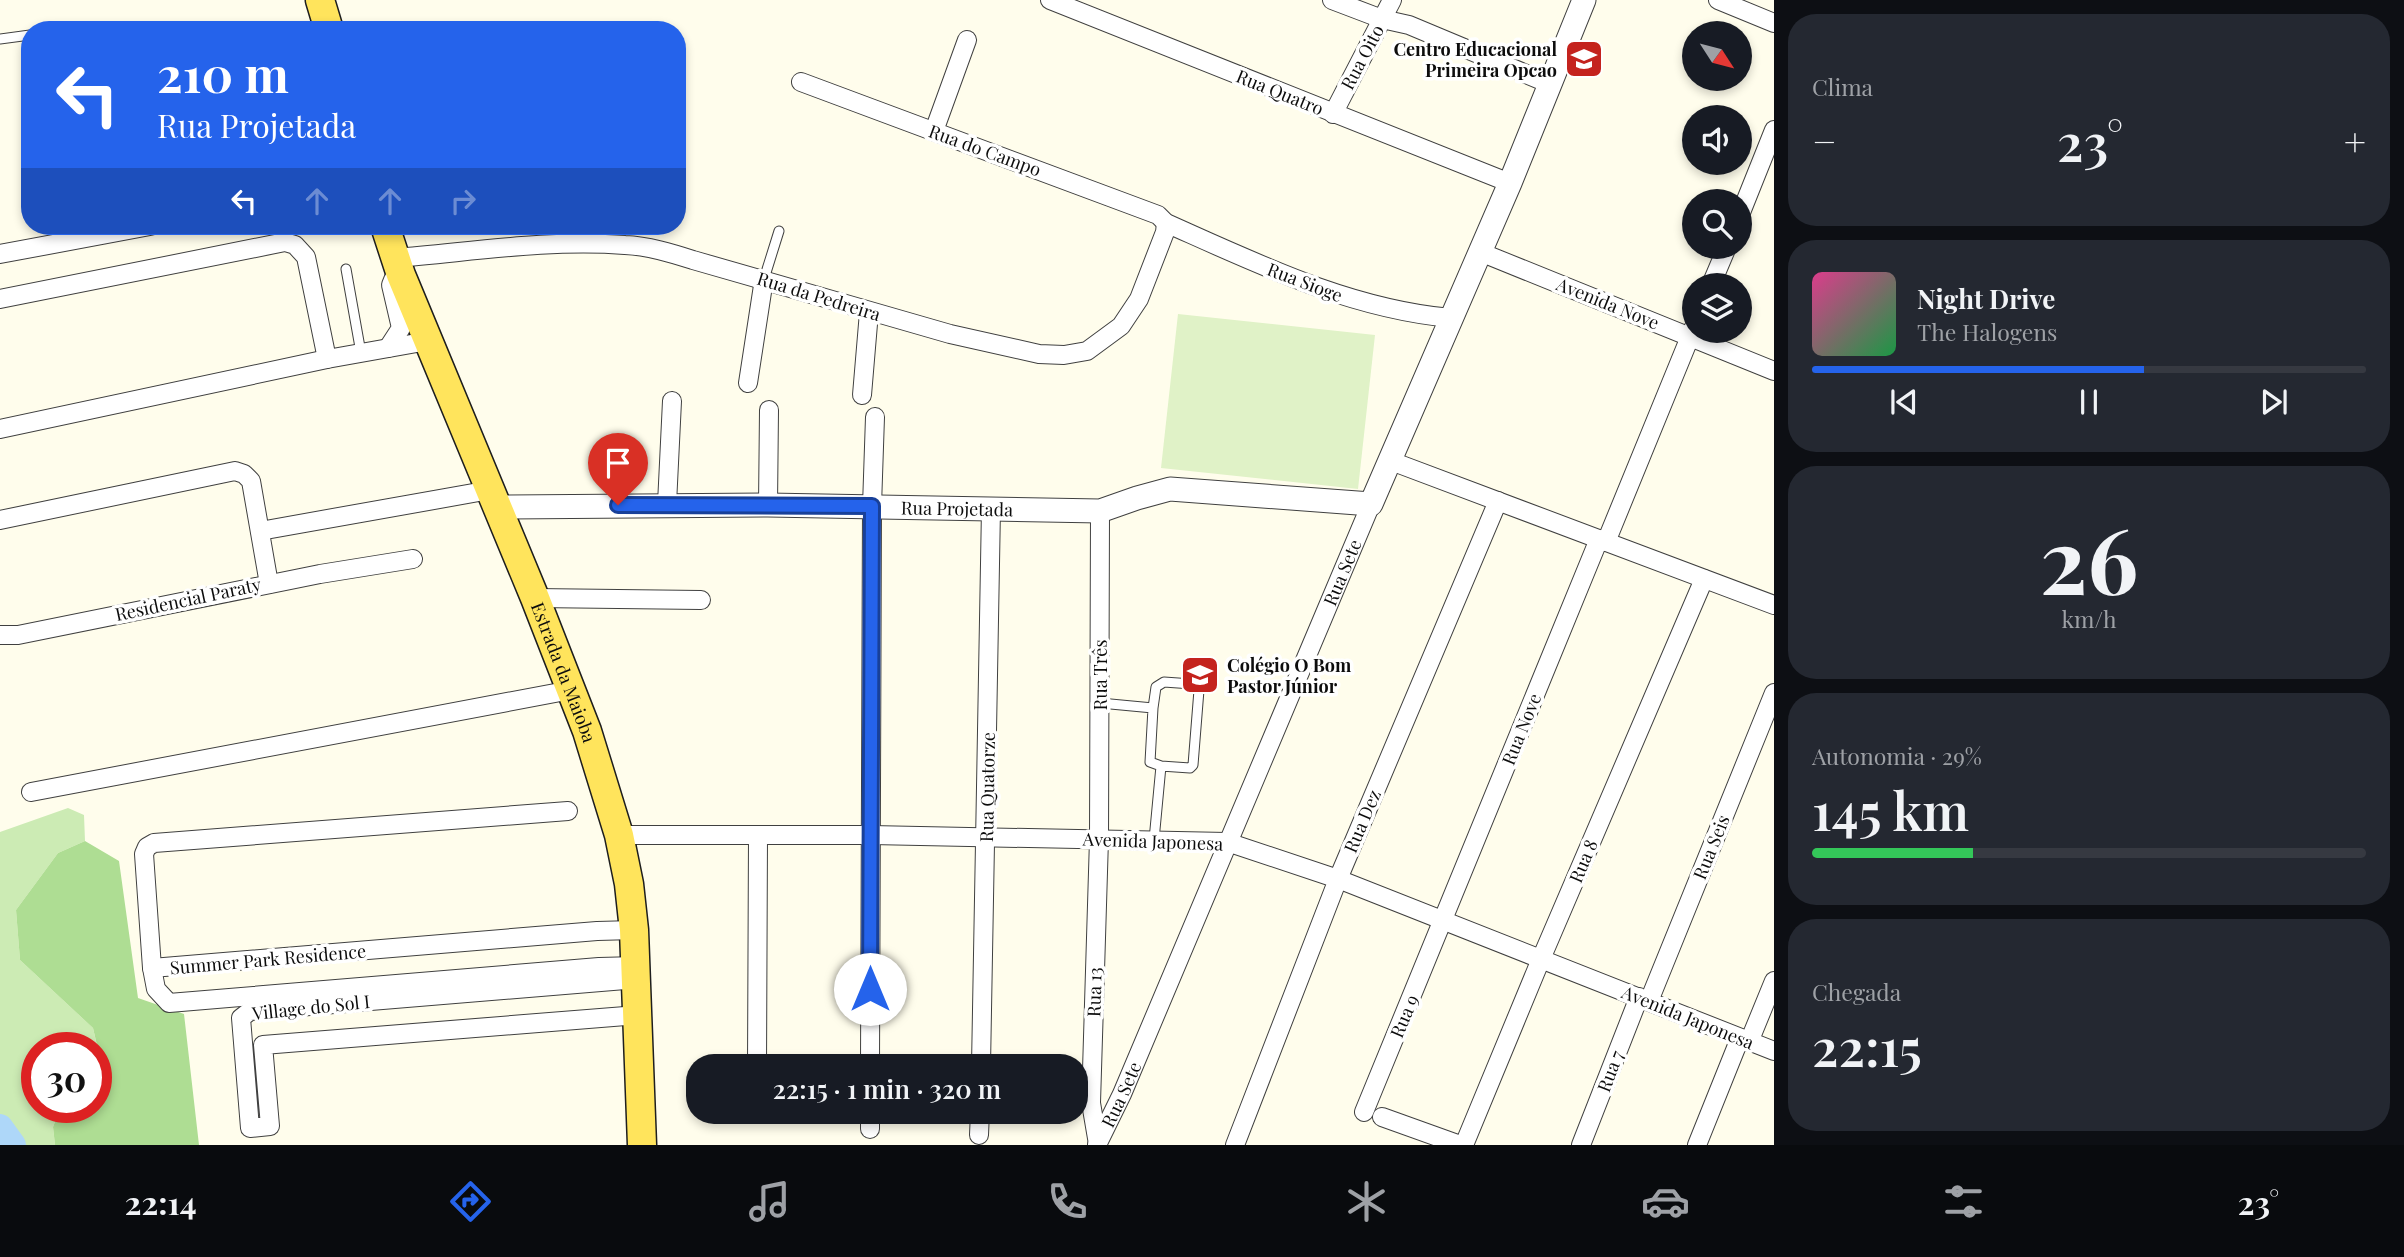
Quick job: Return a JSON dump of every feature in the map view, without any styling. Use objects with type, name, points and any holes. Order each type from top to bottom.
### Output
[{"type":"main road","points":[[320,0],[326,21]]},
{"type":"main road","name":"Estrada da Maioba","points":[[388,235],[428,341],[587,731],[619,835],[629,884],[634,930],[642,1145]]},
{"type":"street","name":"Rua Quatro","points":[[1050,0],[1510,183]]},
{"type":"street","points":[[1332,0],[1382,19],[1409,25],[1550,84]]},
{"type":"street","name":"Rua Oito","points":[[1332,114],[1392,0]]},
{"type":"street","name":"Rua Sete","points":[[1098,1145],[1510,183],[1584,0]]},
{"type":"street","points":[[1718,0],[1774,23]]},
{"type":"street","points":[[933,131],[967,40]]},
{"type":"street","name":"Rua do Campo","points":[[801,82],[1158,215],[1166,223]]},
{"type":"street","points":[[1750,189],[1774,130]]},
{"type":"street","name":"Rua da Pedreira","points":[[398,266],[562,243],[626,245],[658,250],[764,279],[950,334],[1039,354],[1064,355],[1087,351],[1121,326],[1139,299],[1166,223]]},
{"type":"street","name":"Rua Sioge","points":[[1166,223],[1280,273],[1349,299],[1401,312],[1451,318]]},
{"type":"street","points":[[0,254],[102,235]]},
{"type":"street","points":[[0,299],[285,242],[295,244],[306,257],[327,359]]},
{"type":"street","name":"Avenida Nove","points":[[1480,252],[1682,328]]},
{"type":"street","points":[[388,348],[401,328],[391,285],[398,266]]},
{"type":"street","points":[[748,383],[764,279]]},
{"type":"street","points":[[862,395],[869,312]]},
{"type":"street","points":[[0,429],[327,359],[428,341]]},
{"type":"street","points":[[1603,540],[1687,343]]},
{"type":"street","name":"Avenida Nove","points":[[1715,343],[1774,371]]},
{"type":"street","points":[[667,504],[672,401]]},
{"type":"street","points":[[768,505],[769,410]]},
{"type":"street","points":[[870,1054],[872,506],[875,417]]},
{"type":"street","points":[[1391,461],[1774,605]]},
{"type":"street","name":"Residencial Paraty","points":[[0,520],[235,471],[244,474],[251,481],[269,584],[18,635],[0,635]]},
{"type":"street","name":"Rua Projetada","points":[[494,498],[667,504],[1100,511],[1170,489],[1371,504]]},
{"type":"street","points":[[260,531],[494,498]]},
{"type":"street","name":"Rua Dez","points":[[1235,1145],[1338,879],[1498,501]]},
{"type":"street","name":"Rua Quatorze","points":[[981,1054],[991,508]]},
{"type":"street","name":"Rua Três","points":[[1099,839],[1100,511]]},
{"type":"street","name":"Rua Nove","points":[[1444,920],[1603,540]]},
{"type":"street","points":[[269,584],[413,559]]},
{"type":"street","name":"Rua 8","points":[[1462,1145],[1704,579]]},
{"type":"street","points":[[535,598],[701,600]]},
{"type":"street","points":[[32,792],[571,690]]},
{"type":"street","name":"Rua Seis","points":[[1644,999],[1774,693]]},
{"type":"street","name":"Summer Park Residence","points":[[568,811],[154,843],[147,847],[144,853],[152,968],[634,930]]},
{"type":"street","name":"Avenida Japonesa","points":[[619,835],[870,835],[1227,842],[1338,879],[1774,1051]]},
{"type":"street","points":[[757,1054],[758,836]]},
{"type":"street","name":"Rua 13","points":[[1098,1145],[1091,1103],[1099,839]]},
{"type":"street","name":"Rua 9","points":[[1364,1112],[1444,920]]},
{"type":"street","points":[[152,968],[156,989],[169,1003],[599,967],[637,972]]},
{"type":"street","name":"Village do Sol I","points":[[637,972],[600,981],[250,1011],[241,1018],[250,1128],[270,1126],[263,1045],[638,1015]]},
{"type":"street","points":[[1697,1145],[1774,981]]},
{"type":"street","name":"Rua 7","points":[[1581,1145],[1644,999]]},
{"type":"street","points":[[244,1047],[263,1045]]},
{"type":"street","points":[[1382,1117],[1462,1145]]},
{"type":"street","points":[[979,1124],[979,1135]]},
{"type":"lane","points":[[0,39],[21,36]]},
{"type":"lane","points":[[764,279],[779,231]]},
{"type":"lane","points":[[346,269],[361,353]]},
{"type":"lane","points":[[1164,682],[1192,684],[1199,690],[1193,765],[1186,769],[1153,765],[1150,758],[1153,708],[1159,684],[1164,682]]},
{"type":"lane","points":[[1100,703],[1153,708]]},
{"type":"lane","points":[[1154,839],[1161,766]]},
{"type":"green space","points":[[1178,314],[1375,335],[1358,489],[1161,468]]},
{"type":"green space","points":[[68,808],[84,815],[85,841],[58,853],[16,910],[20,960],[93,1028],[94,1032],[21,1032],[21,1123],[54,1123],[55,1145],[0,1145],[0,832]]},
{"type":"green space","points":[[85,841],[119,861],[138,998],[184,1014],[199,1145],[55,1145],[54,1123],[112,1123],[112,1032],[94,1032],[93,1028],[20,960],[16,910],[58,853]]},
{"type":"waterway","points":[[0,1127],[13,1145]]},
{"type":"place","name":"Centro Educacional Primeira Opcao","points":[[1584,59]]},
{"type":"place","name":"Colégio O Bom Pastor Júnior","points":[[1200,675]]},
{"type":"route","points":[[618,505],[872,506],[870,989]]}]
